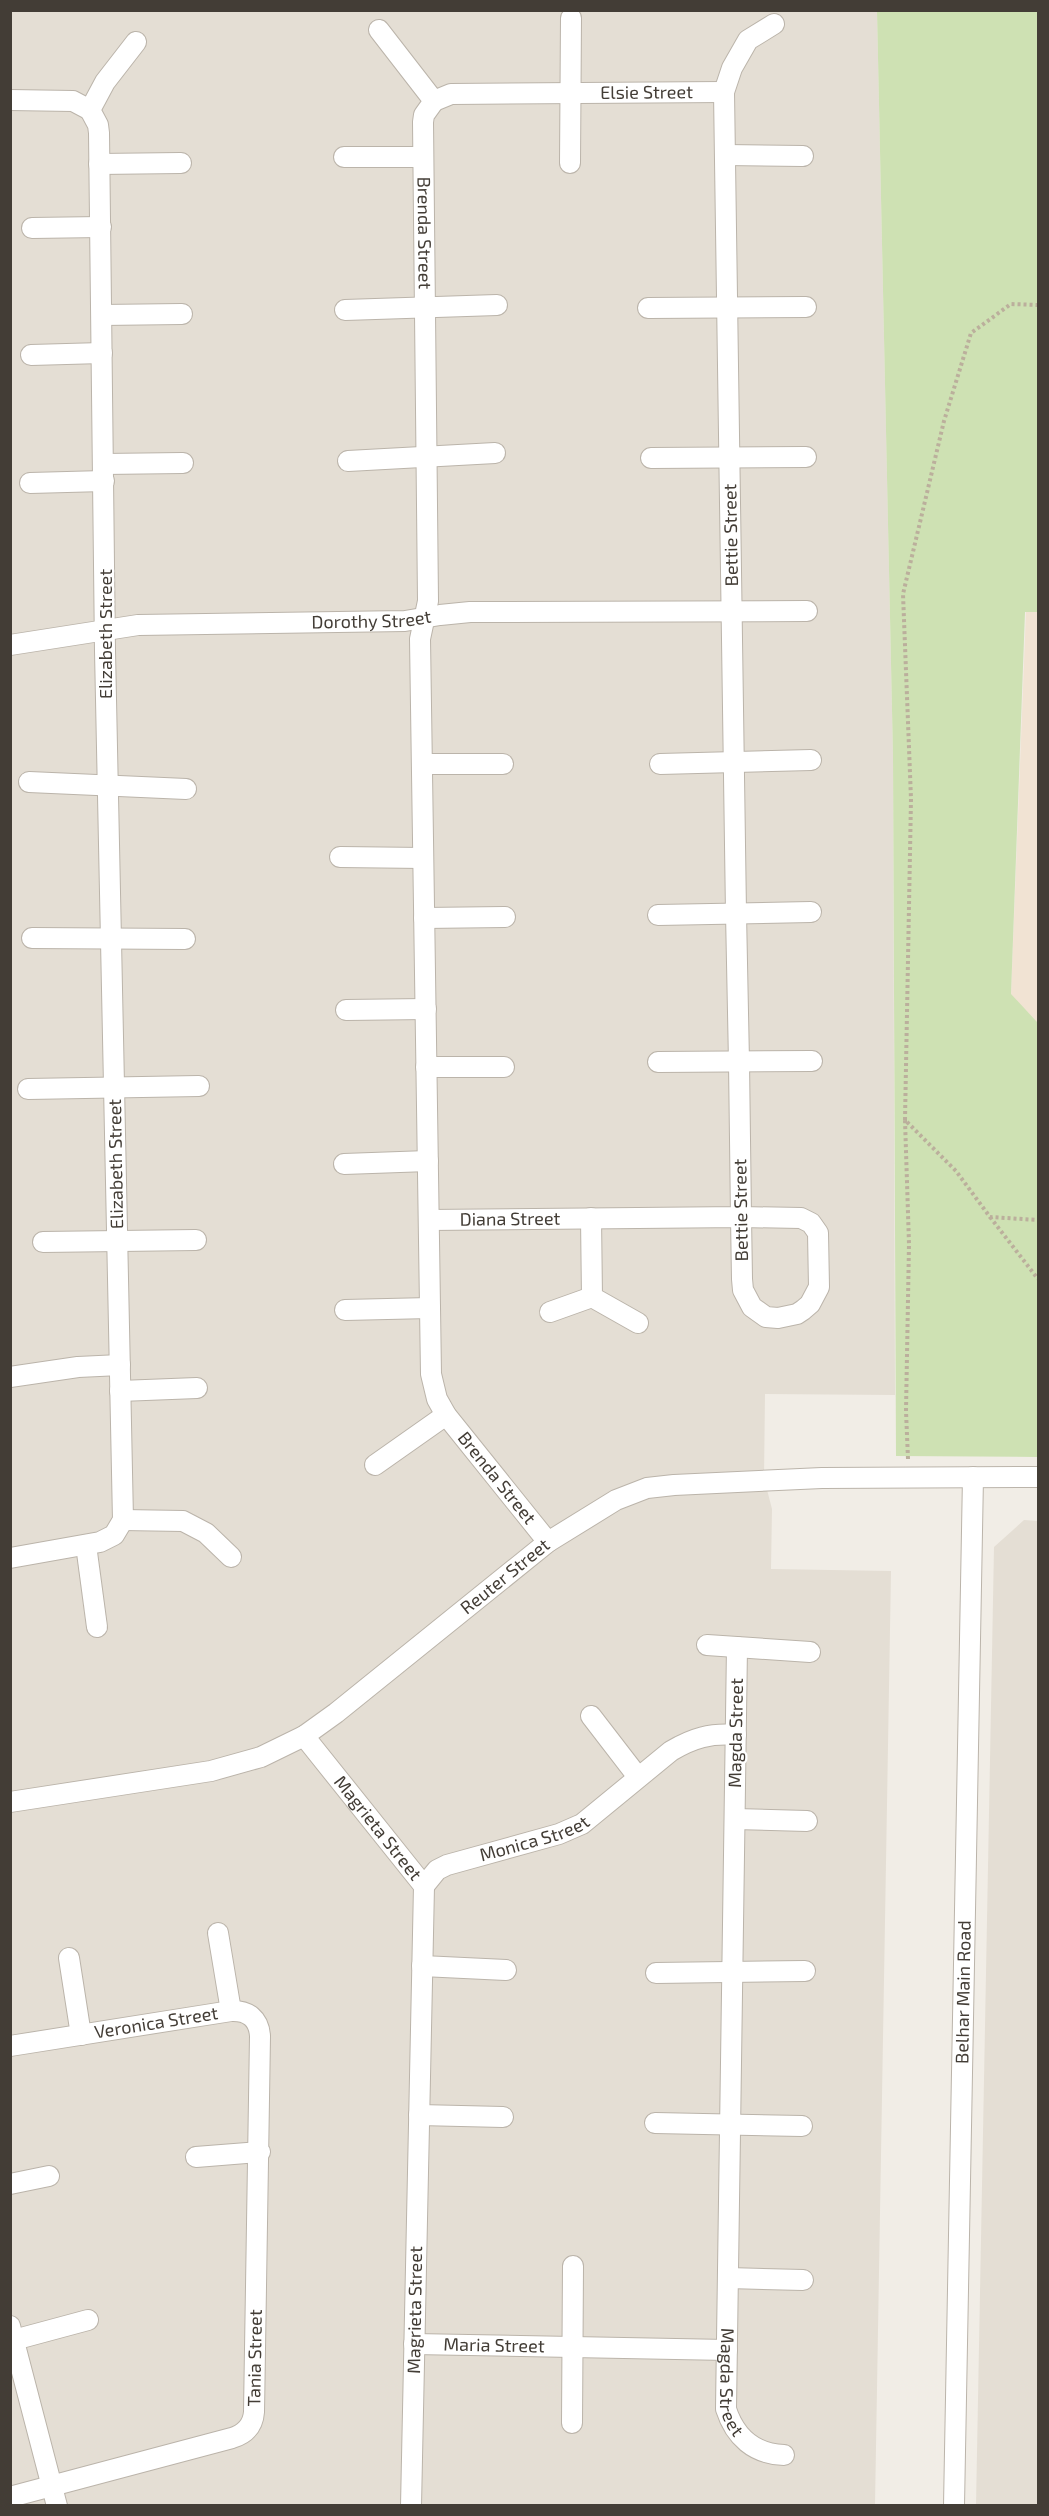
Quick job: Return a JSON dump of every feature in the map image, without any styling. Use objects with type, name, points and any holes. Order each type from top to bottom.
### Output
[{"type":"street","points":[[570,163],[571,18]]},
{"type":"street","name":"Bettie Street","points":[[741,1217],[801,1218],[815,1227],[819,1239],[819,1287],[810,1304],[797,1314],[778,1318],[766,1317],[747,1300],[742,1279],[736,913],[730,458],[724,92],[732,68],[748,40],[774,24]]},
{"type":"street","points":[[379,30],[434,101]]},
{"type":"street","points":[[10,100],[73,101],[90,110],[105,82],[136,42]]},
{"type":"street","name":"Elsie Street","points":[[434,101],[452,94],[724,92]]},
{"type":"street","name":"Brenda Street","points":[[434,101],[424,114],[423,122],[428,601],[420,639],[431,1374],[437,1399],[446,1415],[548,1542]]},
{"type":"street","name":"Elizabeth Street","points":[[90,110],[98,125],[99,164],[108,786],[123,1520]]},
{"type":"street","points":[[725,155],[803,156]]},
{"type":"street","name":"Brenda Street","points":[[344,157],[423,157]]},
{"type":"street","points":[[99,164],[181,163]]},
{"type":"street","points":[[32,228],[100,227]]},
{"type":"street","name":"Brenda Street","points":[[345,310],[497,305]]},
{"type":"street","points":[[648,308],[806,307]]},
{"type":"street","points":[[102,315],[182,314]]},
{"type":"street","points":[[31,355],[102,353]]},
{"type":"street","points":[[348,461],[495,453]]},
{"type":"street","name":"Bettie Street","points":[[651,458],[806,457]]},
{"type":"street","points":[[30,483],[183,464]]},
{"type":"street","name":"Bettie Street","points":[[732,612],[807,611]]},
{"type":"street","name":"Dorothy Street","points":[[10,645],[138,625],[405,621],[470,612],[732,612]]},
{"type":"street","points":[[660,764],[811,760]]},
{"type":"street","points":[[422,764],[503,764]]},
{"type":"street","points":[[29,782],[186,789]]},
{"type":"street","points":[[340,858],[423,858]]},
{"type":"street","points":[[658,915],[811,912]]},
{"type":"street","points":[[424,918],[505,917]]},
{"type":"street","points":[[32,938],[185,939]]},
{"type":"street","points":[[345,1010],[426,1009]]},
{"type":"street","points":[[658,1062],[812,1061]]},
{"type":"street","points":[[426,1067],[504,1067]]},
{"type":"street","name":"Elizabeth Street","points":[[28,1089],[199,1086]]},
{"type":"street","points":[[344,1164],[428,1161]]},
{"type":"street","name":"Diana Street","points":[[429,1220],[741,1217]]},
{"type":"street","points":[[591,1218],[592,1297]]},
{"type":"street","name":"Elizabeth Street","points":[[43,1242],[196,1240]]},
{"type":"street","points":[[550,1312],[592,1297],[638,1323]]},
{"type":"street","points":[[345,1310],[430,1308]]},
{"type":"street","points":[[10,1377],[78,1367],[120,1365]]},
{"type":"street","points":[[120,1391],[197,1388]]},
{"type":"street","name":"Brenda Street","points":[[375,1465],[446,1415]]},
{"type":"street","name":"Belhar Main Road","points":[[954,2505],[973,1477]]},
{"type":"street","name":"Reuter Street","points":[[10,1802],[228,1767],[261,1757],[304,1736],[336,1713],[548,1542],[616,1500],[647,1488],[811,1478],[1038,1477]]},
{"type":"street","points":[[10,1558],[108,1540],[120,1528],[123,1520],[183,1521],[206,1533],[231,1557]]},
{"type":"street","points":[[86,1545],[97,1627]]},
{"type":"street","points":[[707,1645],[810,1652]]},
{"type":"street","name":"Magda Street","points":[[737,1647],[726,2409],[737,2432],[754,2448],[773,2455],[784,2455]]},
{"type":"street","points":[[591,1716],[638,1777]]},
{"type":"street","name":"Monica Street","points":[[424,1886],[438,1870],[447,1865],[559,1834],[575,1827],[598,1813],[671,1751],[693,1739],[716,1733],[736,1735]]},
{"type":"street","name":"Magrieta Street","points":[[304,1736],[424,1886],[411,2505]]},
{"type":"street","points":[[735,1819],[807,1821]]},
{"type":"street","points":[[218,1933],[231,2011]]},
{"type":"street","name":"Veronica Street","points":[[69,1958],[81,2035]]},
{"type":"street","points":[[422,1966],[506,1970]]},
{"type":"street","points":[[656,1973],[805,1971]]},
{"type":"street","name":"Veronica Street","points":[[10,2046],[231,2011]]},
{"type":"street","name":"Tania Street","points":[[10,2497],[240,2436],[251,2424],[254,2412],[260,2152],[259,2030],[253,2018],[247,2013],[231,2011]]},
{"type":"street","points":[[419,2115],[503,2117]]},
{"type":"street","points":[[655,2123],[802,2126]]},
{"type":"street","points":[[196,2157],[260,2152]]},
{"type":"street","points":[[10,2184],[49,2176]]},
{"type":"street","points":[[572,2423],[573,2266]]},
{"type":"street","points":[[728,2278],[803,2280]]},
{"type":"street","points":[[57,2505],[12,2336],[88,2319]]},
{"type":"street","name":"Maria Street","points":[[414,2344],[727,2350]]},
{"type":"path","points":[[909,1478],[906,1411],[909,1244],[905,1120],[911,799],[903,594],[944,421],[971,333],[1011,304],[1038,304]]},
{"type":"path","points":[[905,1120],[956,1171],[1038,1279]]},
{"type":"path","points":[[990,1217],[1038,1220]]},
{"type":"shaded area","points":[[11,11],[877,11],[893,757],[895,1395],[765,1394],[764,1478],[772,1509],[771,1569],[891,1571],[875,2505],[11,2506]]},
{"type":"shaded area","points":[[1026,612],[1038,612],[1038,1023],[1011,995]]},
{"type":"shaded area","points":[[1024,1520],[1038,1521],[1038,2505],[976,2506],[994,1547]]},
{"type":"green space","points":[[877,11],[1038,11],[1038,612],[1025,612],[1011,994],[1038,1023],[1038,1457],[896,1456],[893,757]]}]
